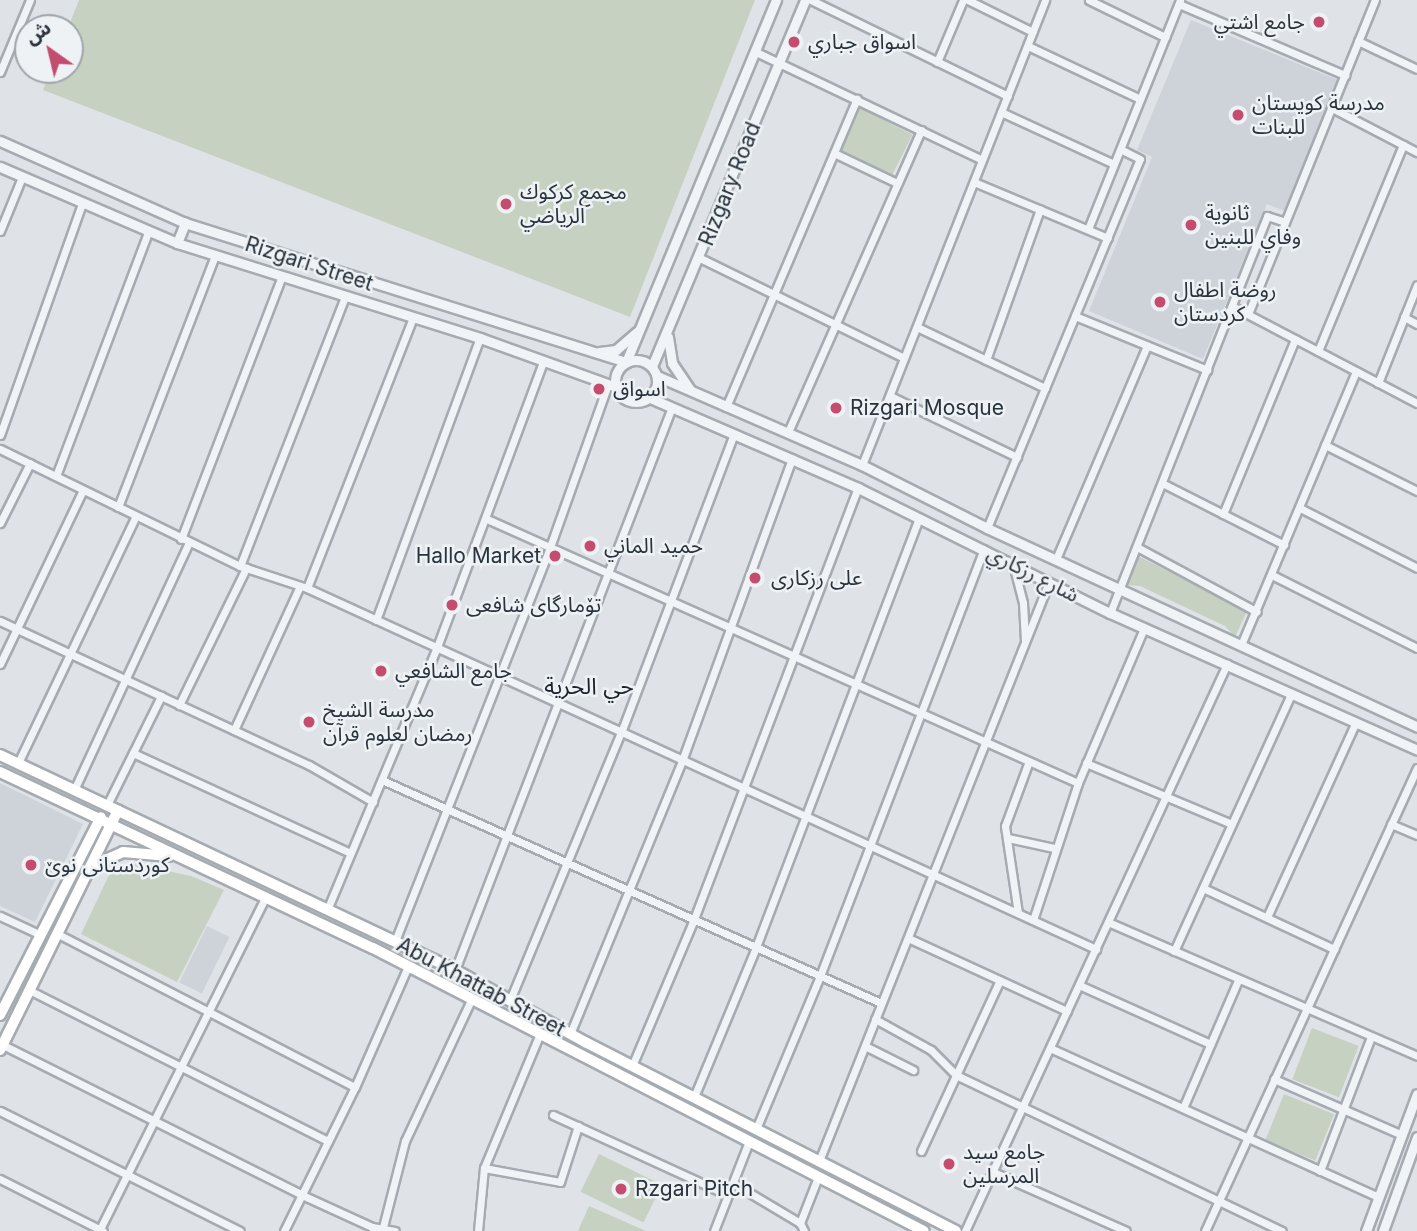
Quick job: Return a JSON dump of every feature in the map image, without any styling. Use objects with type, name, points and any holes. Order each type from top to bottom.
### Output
[{"type":"main road","name":"Abu Khattab Street","points":[[0,755],[456,970],[570,1034],[956,1231]]},
{"type":"main road","name":"Abu Khattab Street","points":[[0,772],[110,828],[191,861],[373,948],[539,1036],[924,1231]]},
{"type":"main road","points":[[0,1015],[107,805]]},
{"type":"main road","points":[[1,1048],[118,810]]},
{"type":"main road","points":[[92,867],[123,852],[191,861]]},
{"type":"main road","points":[[373,948],[380,933]]},
{"type":"main road","points":[[724,1128],[729,1115]]},
{"type":"street","points":[[1,69],[30,0]]},
{"type":"street","name":"Rizgary Road","points":[[626,362],[776,0]]},
{"type":"street","name":"Rizgary Road","points":[[652,366],[700,258],[805,0]]},
{"type":"street","points":[[811,0],[1008,96]]},
{"type":"street","points":[[937,62],[965,0],[1033,32]]},
{"type":"street","points":[[862,465],[1045,0]]},
{"type":"street","points":[[1089,0],[1165,37]]},
{"type":"street","points":[[1248,314],[1375,0]]},
{"type":"street","points":[[1088,229],[1180,2],[1345,75]]},
{"type":"street","points":[[1359,41],[1417,69]]},
{"type":"street","points":[[1028,46],[1140,99]]},
{"type":"street","points":[[756,52],[780,61],[982,160]]},
{"type":"street","points":[[726,407],[857,99]]},
{"type":"street","points":[[1332,108],[1417,152]]},
{"type":"street","points":[[1001,112],[1114,164]]},
{"type":"street","points":[[788,432],[921,130]]},
{"type":"street","name":"Rizgari Street","points":[[0,141],[185,223],[587,352],[626,362]]},
{"type":"street","points":[[1318,351],[1403,145]]},
{"type":"street","points":[[988,528],[1140,159],[1120,149]]},
{"type":"street","points":[[834,153],[897,183]]},
{"type":"street","name":"Rizgari Street","points":[[0,167],[177,243],[480,338],[612,386]]},
{"type":"street","points":[[0,231],[22,177]]},
{"type":"street","points":[[974,182],[1108,238]]},
{"type":"street","points":[[0,435],[82,204]]},
{"type":"street","points":[[986,360],[1040,209]]},
{"type":"street","points":[[1110,613],[1267,216],[1285,222]]},
{"type":"street","points":[[177,243],[185,223]]},
{"type":"street","points":[[56,476],[148,232]]},
{"type":"street","points":[[118,507],[215,256]]},
{"type":"street","points":[[700,258],[904,358]]},
{"type":"street","points":[[74,790],[126,680],[185,540],[282,276]]},
{"type":"street","points":[[1378,383],[1417,285]]},
{"type":"street","points":[[179,705],[243,567],[345,296]]},
{"type":"street","points":[[1232,306],[1417,403]]},
{"type":"street","points":[[1075,316],[1207,370]]},
{"type":"street","points":[[234,730],[303,587],[413,317]]},
{"type":"street","points":[[1404,317],[1417,324]]},
{"type":"street","points":[[587,352],[622,346],[646,319]]},
{"type":"street","points":[[917,327],[1045,388]]},
{"type":"street","points":[[668,329],[671,363],[694,394]]},
{"type":"street","points":[[376,620],[480,338]]},
{"type":"street","points":[[1223,514],[1295,339]]},
{"type":"street","points":[[1056,559],[1147,346]]},
{"type":"street","points":[[395,941],[617,373],[626,362],[640,359],[652,366],[657,376],[650,398],[630,401],[612,386]]},
{"type":"street","points":[[327,910],[437,647],[487,519],[544,360]]},
{"type":"street","points":[[1241,645],[1356,371]]},
{"type":"street","name":"شارع رزكاري","points":[[657,376],[862,465],[988,528],[1417,726]]},
{"type":"street","points":[[890,396],[1017,457]]},
{"type":"street","name":"شارع رزكاري","points":[[650,398],[858,488],[1110,613],[1417,750]]},
{"type":"street","points":[[456,970],[672,407]]},
{"type":"street","points":[[510,1000],[622,730],[734,434]]},
{"type":"street","points":[[1325,445],[1417,491]]},
{"type":"street","points":[[0,449],[243,567],[303,587],[437,647],[1096,949]]},
{"type":"street","points":[[570,1034],[630,891],[733,629],[792,458]]},
{"type":"street","points":[[0,523],[30,463]]},
{"type":"street","points":[[1162,483],[1284,545]]},
{"type":"street","points":[[632,1066],[694,919],[858,488]]},
{"type":"street","points":[[0,664],[83,490]]},
{"type":"street","points":[[1300,508],[1417,568]]},
{"type":"street","points":[[18,763],[136,516]]},
{"type":"street","points":[[694,1097],[756,947],[858,685],[919,518]]},
{"type":"street","points":[[487,519],[1078,783]]},
{"type":"street","points":[[1137,547],[1257,612]]},
{"type":"street","points":[[756,1129],[820,976],[984,549]]},
{"type":"street","points":[[1013,564],[1023,603],[1025,644]]},
{"type":"street","points":[[1272,575],[1417,648]]},
{"type":"street","points":[[819,1161],[1049,582]]},
{"type":"street","points":[[0,621],[234,730],[373,802]]},
{"type":"street","points":[[1033,920],[1054,848],[1078,783],[1143,628]]},
{"type":"street","points":[[965,1231],[1227,664]]},
{"type":"street","points":[[1174,951],[1291,694]]},
{"type":"street","points":[[107,805],[161,696]]},
{"type":"street","points":[[1267,917],[1355,724]]},
{"type":"street","points":[[133,753],[350,853]]},
{"type":"street","points":[[1018,913],[1005,826],[1029,761]]},
{"type":"street","points":[[1086,764],[1232,824]]},
{"type":"street","points":[[1205,1231],[1417,768]]},
{"type":"street","points":[[382,780],[881,1003]]},
{"type":"street","points":[[1391,824],[1417,835]]},
{"type":"street","points":[[1007,838],[1054,848]]},
{"type":"street","points":[[1203,888],[1334,949]]},
{"type":"street","points":[[0,1179],[100,1230],[265,898]]},
{"type":"street","points":[[0,916],[41,935]]},
{"type":"street","points":[[1108,922],[1417,1056]]},
{"type":"street","points":[[58,934],[355,1087]]},
{"type":"street","points":[[908,938],[1067,1011]]},
{"type":"street","points":[[284,1231],[355,1087],[408,966]]},
{"type":"street","points":[[921,1151],[1000,980]]},
{"type":"street","points":[[1182,1108],[1238,980]]},
{"type":"street","points":[[1079,985],[1210,1044]]},
{"type":"street","points":[[29,990],[328,1141]]},
{"type":"street","points":[[383,1230],[405,1141],[471,1000]]},
{"type":"street","points":[[875,1019],[932,1050],[956,1075],[1022,1109],[1282,1231]]},
{"type":"street","points":[[478,1231],[484,1168],[539,1036]]},
{"type":"street","points":[[1320,1171],[1371,1037]]},
{"type":"street","points":[[865,1046],[913,1070]]},
{"type":"street","points":[[1,1048],[154,1120],[302,1195],[383,1230],[395,1231]]},
{"type":"street","points":[[1050,1048],[1378,1197]]},
{"type":"street","points":[[1275,1079],[1402,1135]]},
{"type":"street","points":[[1366,1231],[1417,1094]]},
{"type":"street","points":[[0,1111],[240,1231]]},
{"type":"street","points":[[552,1115],[729,1195]]},
{"type":"street","points":[[484,1168],[560,1182],[578,1126]]},
{"type":"street","points":[[1382,1231],[1417,1137]]},
{"type":"street","points":[[714,1231],[749,1141]]},
{"type":"street","points":[[993,1172],[1126,1231]]},
{"type":"street","points":[[733,1183],[802,1227],[818,1177]]},
{"type":"shaded area","points":[[1191,20],[1338,80],[1285,211],[1267,204],[1203,359],[1089,311],[1152,157],[1137,150]]},
{"type":"shaded area","name":"کوردستانی نوێ","points":[[0,783],[83,824],[35,922],[0,906]]},
{"type":"shaded area","points":[[207,926],[229,937],[202,994],[179,983]]},
{"type":"green space","name":"مجمع كركوك الرياضي","points":[[79,0],[755,0],[630,317],[43,90],[45,84],[84,84],[84,14],[74,14]]},
{"type":"green space","points":[[860,108],[913,135],[891,177],[839,150]]},
{"type":"green space","points":[[1138,556],[1247,611],[1235,637],[1225,626],[1140,586],[1126,585]]},
{"type":"green space","points":[[134,864],[191,876],[224,890],[177,982],[81,934],[110,873]]},
{"type":"green space","points":[[1312,1028],[1359,1046],[1339,1097],[1292,1079]]},
{"type":"green space","points":[[1284,1094],[1334,1114],[1315,1161],[1265,1140]]},
{"type":"green space","name":"Rzgari Pitch","points":[[599,1154],[662,1185],[644,1222],[581,1192]]},
{"type":"green space","points":[[589,1206],[646,1231],[578,1231]]},
{"type":"place","name":"جامع اشتي","points":[[1319,22]]},
{"type":"place","name":"اسواق جباري","points":[[794,42]]},
{"type":"place","name":"مدرسة كويستان للبنات","points":[[1238,115]]},
{"type":"place","name":"مجمع كركوك الرياضي","points":[[506,204]]},
{"type":"place","name":"ثانوية وفاي للبنين","points":[[1191,225]]},
{"type":"place","name":"روضة اطفال كردستان","points":[[1160,302]]},
{"type":"place","name":"اسواق","points":[[599,389]]},
{"type":"place","name":"Rizgari Mosque","points":[[836,408]]},
{"type":"place","name":"حميد الماني","points":[[590,546]]},
{"type":"place","name":"Hallo Market","points":[[555,556]]},
{"type":"place","name":"على رزكارى","points":[[755,578]]},
{"type":"place","name":"تۆمارگاى شافعى","points":[[452,605]]},
{"type":"place","name":"جامع الشافعي","points":[[381,671]]},
{"type":"place","name":"مدرسة الشيخ رمضان لعلوم قرآن","points":[[309,722]]},
{"type":"place","name":"کوردستانی نوێ","points":[[31,865]]},
{"type":"place","name":"جامع سيد المرسلين","points":[[949,1164]]},
{"type":"place","name":"Rzgari Pitch","points":[[621,1189]]},
{"type":"district","name":"حي الحرية","points":[[589,686]]}]
